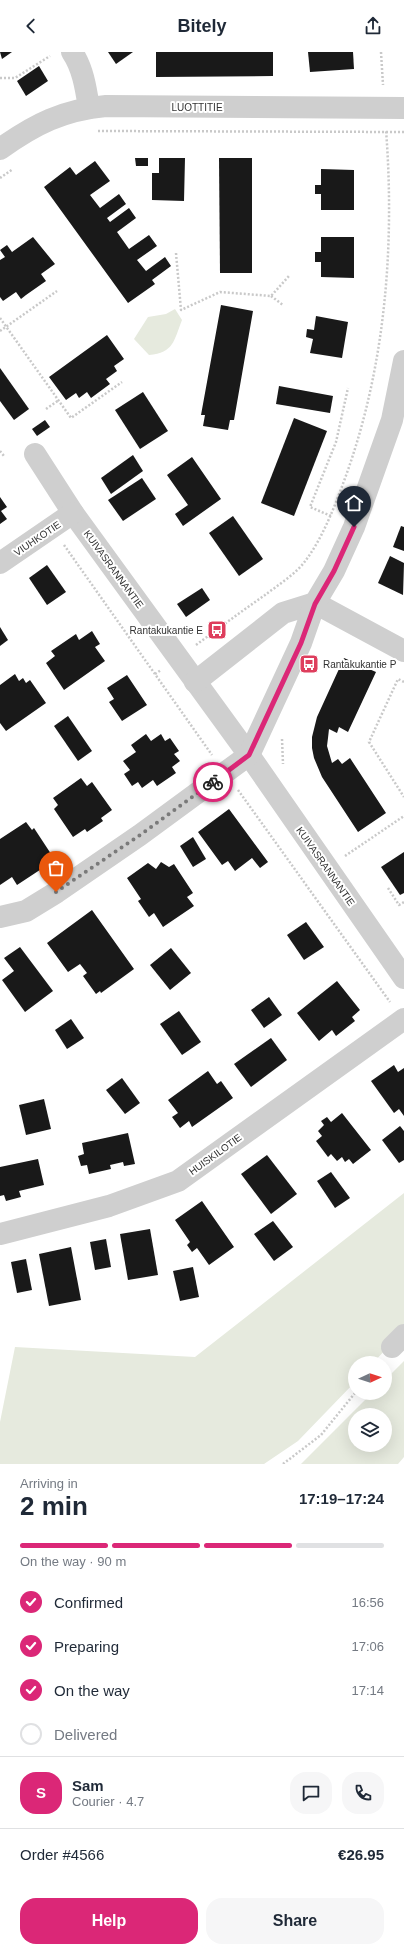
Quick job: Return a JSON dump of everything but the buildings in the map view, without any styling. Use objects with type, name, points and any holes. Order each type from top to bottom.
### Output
[{"type":"street","points":[[72,52],[76,58],[85,84],[89,108]]},
{"type":"street","name":"LUOTTITIE","points":[[0,149],[34,126],[49,119],[89,108],[106,106],[394,108]]},
{"type":"street","points":[[0,917],[26,911],[56,892],[140,835],[249,755],[301,643],[315,604],[334,571],[362,505],[392,420],[404,361]]},
{"type":"street","name":"KUIVASRANNANTIE","points":[[35,454],[73,513],[249,755],[404,978]]},
{"type":"street","name":"VIUHKOTIE","points":[[0,563],[73,513]]},
{"type":"street","points":[[195,682],[283,613],[315,604],[404,651]]},
{"type":"street","name":"HUISKILOTIE","points":[[0,1234],[109,1206],[178,1181],[404,1020]]},
{"type":"path","points":[[0,78],[15,78],[55,52]]},
{"type":"path","points":[[155,674],[283,581],[306,561],[331,516],[353,458],[372,392],[384,317],[389,237],[386,132],[394,108],[381,52]]},
{"type":"path","points":[[93,131],[404,132]]},
{"type":"path","points":[[0,178],[19,164]]},
{"type":"path","points":[[176,253],[181,310],[220,292],[271,296],[283,305]]},
{"type":"path","points":[[271,296],[290,276]]},
{"type":"path","points":[[0,331],[57,291]]},
{"type":"path","points":[[0,318],[71,418],[122,382]]},
{"type":"path","points":[[331,516],[310,507],[336,442],[348,388]]},
{"type":"path","points":[[46,409],[59,400]]},
{"type":"path","points":[[0,451],[4,456]]},
{"type":"path","points":[[52,528],[225,773],[404,1020]]},
{"type":"path","points":[[404,682],[398,678],[369,742],[404,798]]},
{"type":"path","points":[[327,867],[404,816]]},
{"type":"path","points":[[388,888],[399,905],[404,902]]},
{"type":"path","points":[[282,1464],[320,1435],[349,1400]]},
{"type":"shaded area","points":[[175,309],[182,320],[175,339],[164,352],[149,355],[134,339],[148,317],[166,314]]},
{"type":"shaded area","points":[[404,1193],[404,1330],[380,1356],[348,1356],[348,1389],[298,1441],[264,1464],[0,1464],[0,1422],[15,1347],[195,1357]]},
{"type":"shaded area","points":[[404,1361],[404,1457],[398,1464],[301,1464],[348,1417],[348,1452],[392,1452],[392,1408],[357,1408],[365,1400],[392,1400],[392,1373]]},
{"type":"way so far","points":[[56,892],[140,835],[213,782]]},
{"type":"place","name":"Rantakukantie E","points":[[217,630]]},
{"type":"place","name":"Rantakukantie P","points":[[309,664]]},
{"type":"route","points":[[213,782],[249,755],[301,643],[315,604],[334,571],[354,527]]}]
